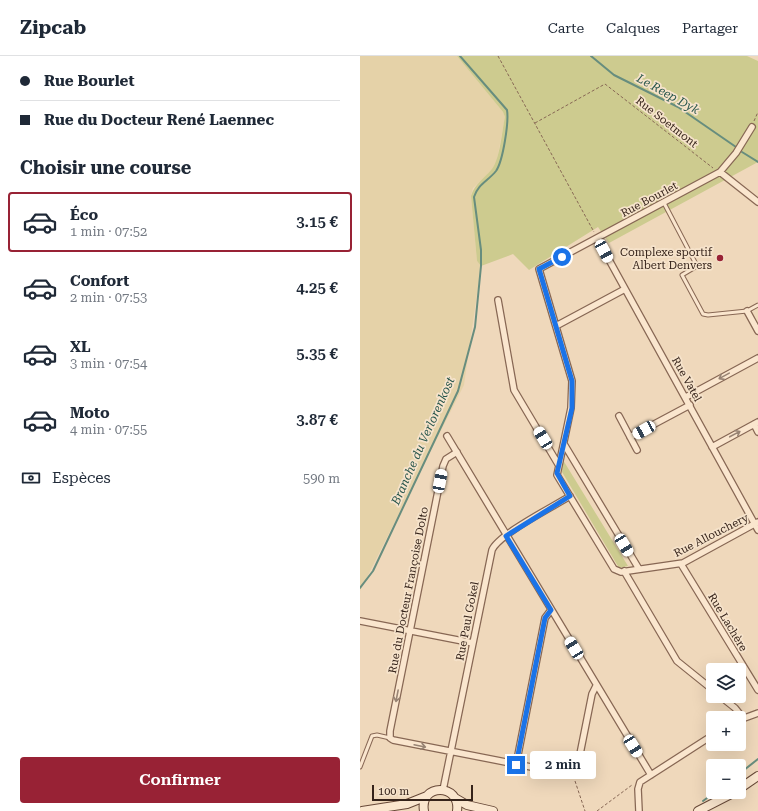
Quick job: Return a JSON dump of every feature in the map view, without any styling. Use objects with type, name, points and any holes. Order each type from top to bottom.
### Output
[{"type":"street","name":"Rue Bourlet","points":[[556,326],[539,269],[720,172],[736,153],[752,127]]},
{"type":"street","points":[[720,172],[758,202]]},
{"type":"street","name":"Rue Vatel","points":[[597,238],[756,523],[758,530]]},
{"type":"street","points":[[625,289],[556,326],[572,381],[572,408],[558,464],[558,476],[613,568],[619,572],[624,571],[678,661],[706,684]]},
{"type":"street","points":[[498,300],[513,386],[558,464]]},
{"type":"street","points":[[747,311],[756,324],[758,331]]},
{"type":"street","points":[[686,397],[758,358]]},
{"type":"street","points":[[630,437],[690,405]]},
{"type":"street","points":[[619,416],[637,450]]},
{"type":"street","points":[[712,446],[756,423],[758,432]]},
{"type":"street","points":[[447,436],[596,686],[651,775]]},
{"type":"street","points":[[564,444],[639,570]]},
{"type":"street","name":"Rue du Docteur Françoise Dolto","points":[[390,738],[390,731],[443,463],[457,452]]},
{"type":"street","name":"Rue Paul Gokel","points":[[444,790],[490,554],[495,544],[506,536],[570,496]]},
{"type":"street","name":"Rue Allouchery","points":[[624,571],[681,564],[756,523]]},
{"type":"street","name":"Rue Lachère","points":[[681,564],[758,690]]},
{"type":"street","points":[[516,765],[545,618],[551,610]]},
{"type":"street","points":[[360,621],[472,643]]},
{"type":"street","points":[[390,738],[393,740],[516,765],[574,774],[578,768],[592,694],[596,686]]},
{"type":"street","points":[[729,703],[737,711]]},
{"type":"street","points":[[746,717],[758,713]]},
{"type":"street","points":[[639,811],[638,785],[706,740]]},
{"type":"street","points":[[746,784],[758,776]]},
{"type":"street","points":[[362,811],[407,804],[427,796],[436,790],[450,792],[455,798],[467,805],[493,811]]},
{"type":"street","points":[[424,811],[424,803],[427,796]]},
{"type":"street","points":[[455,798],[457,811]]},
{"type":"street","points":[[698,811],[721,799]]},
{"type":"lane","points":[[664,203],[697,266],[682,275],[703,314],[747,311],[758,305]]},
{"type":"lane","points":[[360,767],[372,736],[377,735],[390,738]]},
{"type":"path","points":[[498,56],[597,238]]},
{"type":"path","name":"Rue Soetmont","points":[[535,123],[605,84],[720,172]]},
{"type":"path","points":[[752,127],[758,112]]},
{"type":"path","points":[[574,774],[585,811]]},
{"type":"path","points":[[598,811],[630,786],[638,785]]},
{"type":"shaded area","points":[[360,56],[457,56],[503,112],[505,117],[497,160],[493,169],[473,188],[471,196],[477,261],[481,266],[464,385],[360,591]]},
{"type":"shaded area","points":[[457,56],[747,56],[758,61],[758,162],[609,243],[598,227],[529,270],[513,254],[481,266],[477,261],[471,196],[477,184],[495,164],[499,152],[505,117],[503,112]]},
{"type":"shaded area","points":[[563,460],[628,566],[619,568],[562,472]]},
{"type":"waterway","name":"Branche du Verlorenkost","points":[[360,588],[373,571],[458,391],[475,327],[481,266],[481,250],[474,197],[478,189],[499,166],[505,141],[507,110],[460,56]]},
{"type":"waterway","name":"Le Reep Dyk","points":[[591,56],[614,75],[678,107],[736,147]]},
{"type":"waterway","name":"Le Reep Dyk","points":[[742,152],[758,162]]},
{"type":"waterway","points":[[746,768],[758,759]]},
{"type":"place","name":"Complexe sportif Albert Denvers","points":[[720,258]]},
{"type":"route","points":[[516,765],[545,618],[547,613],[551,610],[506,536],[570,496],[558,478],[557,473],[572,408],[572,381],[539,269],[562,257]]}]
